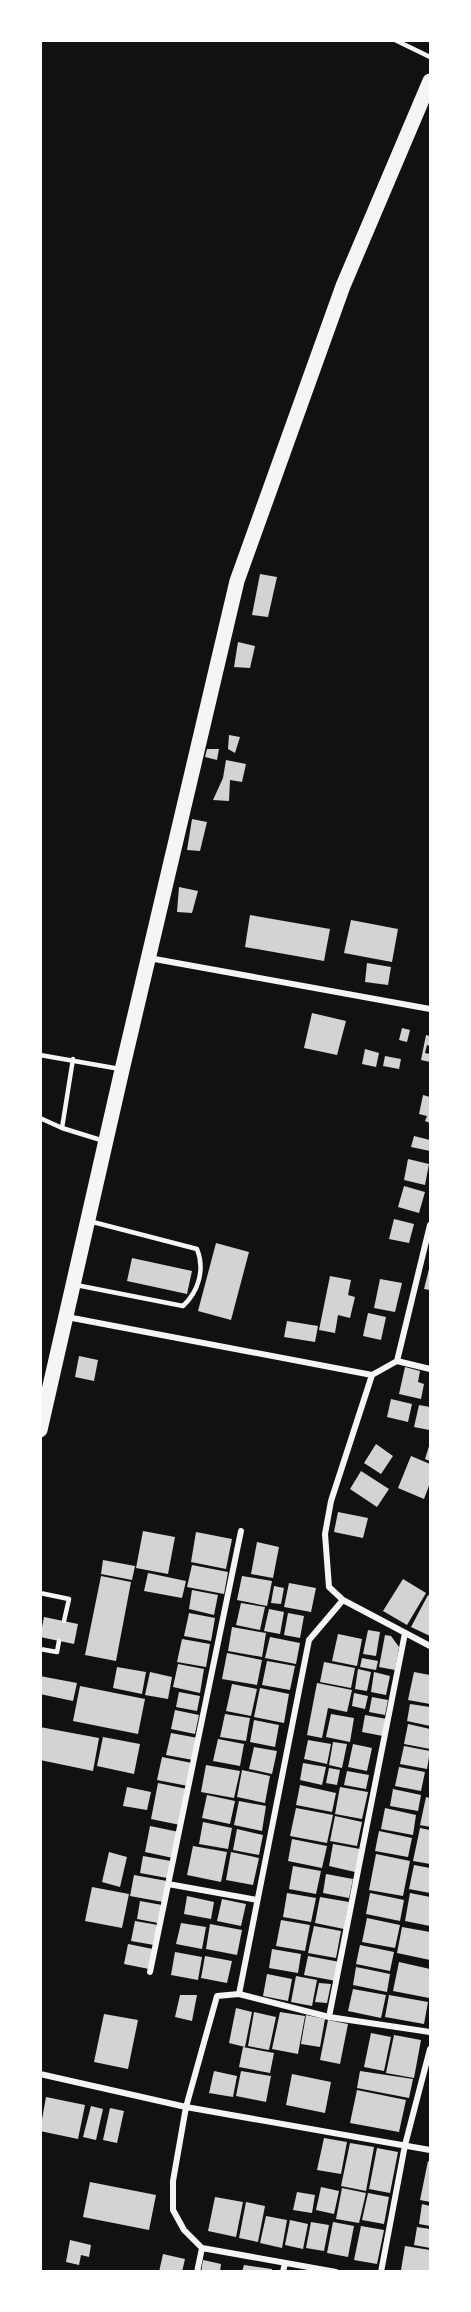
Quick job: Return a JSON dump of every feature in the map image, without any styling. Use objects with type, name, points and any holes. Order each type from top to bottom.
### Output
[{"type":"highway","points":[[40,1430],[237,581],[343,286],[430,81]]},
{"type":"street","points":[[148,958],[430,1009]]},
{"type":"street","points":[[397,1362],[430,1225]]},
{"type":"street","points":[[66,1317],[372,1375],[397,1362],[430,1369]]},
{"type":"street","points":[[372,1375],[331,1501],[325,1534],[329,1587],[343,1600],[430,1646]]},
{"type":"street","points":[[150,1972],[241,1531]]},
{"type":"street","points":[[239,1994],[309,1640],[343,1600]]},
{"type":"street","points":[[329,2017],[405,1633]]},
{"type":"street","points":[[168,1884],[257,1900]]},
{"type":"street","points":[[336,2271],[202,2248],[184,2230],[173,2210],[173,2181],[186,2107],[217,1996],[239,1994],[329,2017],[430,2032]]},
{"type":"street","points":[[381,2271],[405,2145],[430,2049]]},
{"type":"street","points":[[40,2074],[186,2107],[430,2150]]},
{"type":"street","points":[[197,2271],[202,2248]]},
{"type":"street","points":[[283,2271],[285,2263]]},
{"type":"lane","points":[[395,40],[430,57]]},
{"type":"lane","points":[[40,1055],[73,1059],[122,1070]]},
{"type":"lane","points":[[62,1128],[73,1059]]},
{"type":"lane","points":[[40,1118],[62,1128],[106,1142]]},
{"type":"lane","points":[[74,1285],[183,1305],[192,1296],[201,1269],[201,1259],[196,1249],[88,1220]]},
{"type":"lane","points":[[40,1593],[69,1599],[64,1621]]},
{"type":"lane","points":[[40,1649],[57,1652],[59,1641]]},
{"type":"building","points":[[260,574],[277,577],[268,617],[252,615]]},
{"type":"building","points":[[238,642],[255,646],[250,668],[234,667]]},
{"type":"building","points":[[229,735],[240,737],[235,753],[228,749]]},
{"type":"building","points":[[207,749],[219,749],[217,760],[205,757]]},
{"type":"building","points":[[226,760],[246,764],[242,782],[230,780],[229,801],[213,800],[223,778]]},
{"type":"building","points":[[192,819],[207,822],[200,851],[187,850]]},
{"type":"building","points":[[179,887],[198,891],[192,913],[177,912]]},
{"type":"building","points":[[250,915],[330,929],[324,961],[245,947]]},
{"type":"building","points":[[351,920],[398,929],[392,962],[344,953]]},
{"type":"building","points":[[367,963],[391,967],[388,985],[365,982]]},
{"type":"building","points":[[312,1013],[346,1021],[337,1055],[304,1048]]},
{"type":"building","points":[[402,1028],[410,1030],[407,1042],[399,1040]]},
{"type":"building","points":[[426,1035],[430,1036],[430,1046],[427,1045],[425,1053],[430,1054],[430,1062],[421,1060]]},
{"type":"building","points":[[365,1049],[379,1053],[376,1067],[362,1064]]},
{"type":"building","points":[[385,1056],[401,1059],[399,1069],[383,1066]]},
{"type":"building","points":[[423,1095],[430,1097],[430,1123],[425,1121],[427,1116],[419,1114]]},
{"type":"building","points":[[414,1136],[430,1140],[430,1151],[411,1147]]},
{"type":"building","points":[[408,1159],[429,1164],[425,1185],[404,1180]]},
{"type":"building","points":[[404,1186],[425,1192],[419,1213],[398,1207]]},
{"type":"building","points":[[394,1219],[414,1224],[409,1243],[389,1239]]},
{"type":"building","points":[[216,1243],[249,1252],[231,1320],[198,1311]]},
{"type":"building","points":[[132,1258],[192,1271],[187,1294],[127,1281]]},
{"type":"building","points":[[430,1265],[430,1290],[424,1289]]},
{"type":"building","points":[[330,1276],[351,1280],[348,1295],[355,1297],[350,1318],[338,1315],[335,1333],[319,1330]]},
{"type":"building","points":[[380,1279],[402,1283],[395,1312],[374,1308]]},
{"type":"building","points":[[368,1313],[386,1317],[381,1340],[363,1336]]},
{"type":"building","points":[[287,1321],[318,1326],[315,1342],[284,1337]]},
{"type":"building","points":[[79,1356],[98,1360],[94,1381],[75,1377]]},
{"type":"building","points":[[405,1367],[420,1371],[418,1382],[424,1384],[421,1399],[399,1394]]},
{"type":"building","points":[[391,1399],[412,1404],[408,1422],[387,1417]]},
{"type":"building","points":[[419,1405],[430,1407],[429,1430],[414,1427]]},
{"type":"building","points":[[430,1443],[430,1461],[425,1459]]},
{"type":"building","points":[[376,1444],[393,1456],[381,1474],[364,1463]]},
{"type":"building","points":[[411,1456],[430,1464],[430,1483],[424,1499],[398,1488]]},
{"type":"building","points":[[361,1471],[389,1489],[377,1507],[350,1489]]},
{"type":"building","points":[[338,1512],[368,1518],[363,1538],[334,1532]]},
{"type":"building","points":[[143,1531],[175,1537],[168,1574],[136,1568]]},
{"type":"building","points":[[196,1532],[232,1539],[226,1569],[191,1562]]},
{"type":"building","points":[[257,1542],[279,1547],[273,1578],[251,1574]]},
{"type":"building","points":[[103,1560],[135,1566],[132,1580],[101,1574]]},
{"type":"building","points":[[192,1565],[228,1572],[224,1594],[187,1587]]},
{"type":"building","points":[[148,1573],[186,1581],[182,1598],[144,1591]]},
{"type":"building","points":[[101,1576],[131,1582],[116,1661],[85,1655]]},
{"type":"building","points":[[242,1576],[272,1581],[267,1606],[237,1600]]},
{"type":"building","points":[[403,1579],[426,1593],[407,1625],[383,1611]]},
{"type":"building","points":[[289,1583],[316,1588],[311,1612],[284,1607]]},
{"type":"building","points":[[274,1586],[284,1588],[281,1604],[271,1603]]},
{"type":"building","points":[[192,1590],[218,1595],[214,1615],[189,1609]]},
{"type":"building","points":[[428,1595],[430,1596],[430,1636],[411,1627]]},
{"type":"building","points":[[241,1603],[265,1607],[260,1630],[236,1625]]},
{"type":"building","points":[[269,1609],[284,1612],[280,1634],[264,1631]]},
{"type":"building","points":[[189,1613],[215,1618],[211,1641],[184,1636]]},
{"type":"building","points":[[288,1613],[304,1616],[300,1638],[284,1635]]},
{"type":"building","points":[[44,1617],[78,1624],[74,1644],[40,1637]]},
{"type":"building","points":[[232,1627],[266,1633],[262,1657],[228,1651]]},
{"type":"building","points":[[368,1630],[380,1632],[376,1656],[363,1654]]},
{"type":"building","points":[[338,1634],[362,1639],[357,1666],[332,1661]]},
{"type":"building","points":[[385,1635],[391,1636],[399,1647],[395,1670],[379,1667]]},
{"type":"building","points":[[270,1637],[300,1643],[296,1664],[265,1658]]},
{"type":"building","points":[[182,1639],[210,1644],[206,1667],[177,1662]]},
{"type":"building","points":[[227,1653],[262,1660],[257,1685],[222,1679]]},
{"type":"building","points":[[362,1658],[378,1661],[376,1670],[360,1667]]},
{"type":"building","points":[[267,1661],[295,1666],[290,1690],[262,1685]]},
{"type":"building","points":[[324,1662],[355,1668],[351,1688],[320,1682]]},
{"type":"building","points":[[178,1664],[204,1669],[200,1693],[173,1687]]},
{"type":"building","points":[[117,1667],[146,1672],[142,1694],[113,1688]]},
{"type":"building","points":[[358,1669],[371,1672],[367,1691],[355,1689]]},
{"type":"building","points":[[150,1672],[172,1677],[168,1699],[145,1695]]},
{"type":"building","points":[[374,1672],[390,1676],[386,1695],[371,1692]]},
{"type":"building","points":[[414,1672],[430,1675],[430,1704],[408,1700]]},
{"type":"building","points":[[40,1676],[77,1683],[73,1701],[40,1694]]},
{"type":"building","points":[[317,1683],[352,1690],[347,1712],[328,1708],[322,1738],[307,1735]]},
{"type":"building","points":[[232,1684],[257,1689],[251,1716],[226,1711]]},
{"type":"building","points":[[80,1686],[145,1699],[138,1734],[73,1721]]},
{"type":"building","points":[[260,1688],[289,1694],[284,1723],[254,1717]]},
{"type":"building","points":[[179,1692],[200,1696],[197,1711],[176,1707]]},
{"type":"building","points":[[354,1693],[368,1696],[365,1709],[352,1706]]},
{"type":"building","points":[[372,1697],[388,1700],[385,1715],[369,1712]]},
{"type":"building","points":[[410,1704],[430,1707],[430,1726],[407,1721]]},
{"type":"building","points":[[175,1710],[199,1715],[195,1734],[171,1729]]},
{"type":"building","points":[[225,1714],[250,1718],[246,1741],[220,1737]]},
{"type":"building","points":[[331,1714],[354,1718],[350,1742],[326,1737]]},
{"type":"building","points":[[365,1715],[387,1719],[383,1736],[362,1732]]},
{"type":"building","points":[[254,1720],[279,1725],[275,1747],[250,1742]]},
{"type":"building","points":[[408,1724],[430,1729],[430,1749],[404,1744]]},
{"type":"building","points":[[40,1727],[99,1738],[93,1771],[40,1760]]},
{"type":"building","points":[[171,1733],[198,1738],[193,1760],[166,1755]]},
{"type":"building","points":[[103,1737],[140,1744],[134,1774],[97,1766]]},
{"type":"building","points":[[218,1739],[244,1744],[240,1766],[213,1761]]},
{"type":"building","points":[[308,1740],[331,1744],[327,1764],[304,1759]]},
{"type":"building","points":[[333,1742],[347,1744],[342,1768],[329,1765]]},
{"type":"building","points":[[353,1744],[372,1748],[367,1771],[348,1767]]},
{"type":"building","points":[[404,1746],[430,1751],[427,1769],[400,1764]]},
{"type":"building","points":[[254,1747],[277,1751],[272,1774],[249,1769]]},
{"type":"building","points":[[162,1757],[192,1763],[188,1786],[157,1780]]},
{"type":"building","points":[[303,1763],[326,1767],[322,1785],[300,1780]]},
{"type":"building","points":[[206,1765],[240,1771],[234,1798],[201,1792]]},
{"type":"building","points":[[399,1767],[425,1772],[421,1791],[395,1786]]},
{"type":"building","points":[[329,1768],[340,1770],[337,1785],[326,1783]]},
{"type":"building","points":[[242,1770],[270,1776],[265,1803],[237,1797]]},
{"type":"building","points":[[347,1771],[369,1775],[366,1789],[344,1785]]},
{"type":"building","points":[[158,1783],[187,1789],[180,1825],[151,1819]]},
{"type":"building","points":[[300,1785],[336,1793],[332,1812],[296,1805]]},
{"type":"building","points":[[127,1787],[151,1792],[147,1810],[123,1806]]},
{"type":"building","points":[[340,1787],[368,1792],[362,1819],[335,1814]]},
{"type":"building","points":[[393,1789],[421,1795],[418,1811],[390,1806]]},
{"type":"building","points":[[207,1795],[235,1801],[230,1824],[202,1818]]},
{"type":"building","points":[[426,1797],[430,1798],[430,1827],[420,1825]]},
{"type":"building","points":[[239,1801],[266,1806],[262,1831],[234,1825]]},
{"type":"building","points":[[296,1808],[333,1815],[327,1843],[290,1836]]},
{"type":"building","points":[[385,1808],[416,1815],[413,1835],[381,1829]]},
{"type":"building","points":[[335,1816],[362,1822],[357,1846],[330,1841]]},
{"type":"building","points":[[203,1822],[232,1828],[228,1849],[199,1844]]},
{"type":"building","points":[[150,1826],[179,1832],[173,1858],[145,1852]]},
{"type":"building","points":[[420,1828],[430,1830],[430,1864],[413,1861]]},
{"type":"building","points":[[237,1829],[263,1835],[259,1855],[233,1850]]},
{"type":"building","points":[[379,1831],[412,1838],[408,1857],[375,1851]]},
{"type":"building","points":[[292,1839],[327,1846],[322,1868],[288,1861]]},
{"type":"building","points":[[333,1844],[360,1849],[355,1872],[329,1866]]},
{"type":"building","points":[[193,1846],[227,1852],[221,1882],[187,1875]]},
{"type":"building","points":[[109,1852],[127,1857],[120,1887],[102,1882]]},
{"type":"building","points":[[231,1852],[259,1858],[253,1885],[226,1880]]},
{"type":"building","points":[[376,1854],[410,1861],[403,1896],[369,1890]]},
{"type":"building","points":[[143,1856],[171,1861],[167,1878],[140,1873]]},
{"type":"building","points":[[414,1865],[430,1868],[430,1893],[409,1889]]},
{"type":"building","points":[[293,1866],[321,1871],[316,1894],[289,1889]]},
{"type":"building","points":[[326,1874],[353,1879],[349,1898],[323,1893]]},
{"type":"building","points":[[134,1875],[167,1881],[163,1902],[130,1896]]},
{"type":"building","points":[[92,1887],[129,1894],[122,1928],[85,1921]]},
{"type":"building","points":[[287,1893],[316,1898],[311,1922],[283,1917]]},
{"type":"building","points":[[370,1893],[404,1900],[400,1921],[366,1914]]},
{"type":"building","points":[[410,1893],[430,1897],[430,1926],[405,1921]]},
{"type":"building","points":[[187,1896],[214,1902],[211,1919],[184,1914]]},
{"type":"building","points":[[320,1897],[349,1902],[344,1929],[315,1923]]},
{"type":"building","points":[[222,1899],[246,1904],[241,1926],[217,1921]]},
{"type":"building","points":[[140,1901],[162,1905],[158,1923],[137,1919]]},
{"type":"building","points":[[367,1918],[400,1925],[395,1948],[362,1942]]},
{"type":"building","points":[[281,1920],[310,1925],[305,1951],[276,1946]]},
{"type":"building","points":[[135,1921],[158,1925],[154,1945],[131,1941]]},
{"type":"building","points":[[181,1923],[206,1927],[202,1949],[176,1944]]},
{"type":"building","points":[[210,1924],[242,1930],[237,1955],[206,1949]]},
{"type":"building","points":[[314,1926],[341,1931],[336,1958],[308,1953]]},
{"type":"building","points":[[402,1927],[430,1932],[430,1960],[397,1953]]},
{"type":"building","points":[[128,1944],[153,1949],[149,1969],[124,1964]]},
{"type":"building","points":[[360,1945],[394,1952],[390,1971],[356,1964]]},
{"type":"building","points":[[272,1949],[301,1954],[298,1973],[269,1968]]},
{"type":"building","points":[[175,1952],[202,1957],[198,1980],[171,1975]]},
{"type":"building","points":[[205,1956],[232,1961],[227,1983],[201,1978]]},
{"type":"building","points":[[308,1956],[340,1962],[336,1981],[304,1975]]},
{"type":"building","points":[[399,1962],[430,1969],[429,1998],[393,1991]]},
{"type":"building","points":[[356,1967],[390,1974],[387,1992],[353,1985]]},
{"type":"building","points":[[267,1974],[292,1979],[288,2001],[263,1996]]},
{"type":"building","points":[[296,1976],[317,1980],[312,2006],[291,2002]]},
{"type":"building","points":[[319,1983],[331,1984],[327,2003],[315,2002]]},
{"type":"building","points":[[353,1989],[386,1995],[381,2018],[348,2011]]},
{"type":"building","points":[[180,1995],[197,1995],[192,2021],[175,2017]]},
{"type":"building","points":[[389,1995],[428,2002],[424,2024],[385,2017]]},
{"type":"building","points":[[236,2008],[252,2012],[245,2047],[229,2043]]},
{"type":"building","points":[[254,2012],[276,2017],[269,2050],[248,2046]]},
{"type":"building","points":[[280,2012],[305,2016],[298,2054],[272,2049]]},
{"type":"building","points":[[104,2014],[138,2020],[128,2069],[94,2062]]},
{"type":"building","points":[[306,2015],[325,2019],[320,2047],[301,2044]]},
{"type":"building","points":[[328,2020],[348,2024],[340,2064],[320,2060]]},
{"type":"building","points":[[371,2033],[391,2037],[384,2071],[364,2067]]},
{"type":"building","points":[[394,2035],[421,2040],[414,2078],[386,2073]]},
{"type":"building","points":[[243,2047],[274,2053],[270,2073],[239,2067]]},
{"type":"building","points":[[214,2071],[237,2076],[233,2097],[209,2093]]},
{"type":"building","points":[[241,2071],[271,2076],[266,2102],[236,2096]]},
{"type":"building","points":[[360,2071],[413,2079],[409,2098],[357,2088]]},
{"type":"building","points":[[292,2074],[331,2082],[325,2113],[286,2105]]},
{"type":"building","points":[[357,2090],[406,2100],[399,2132],[350,2123]]},
{"type":"building","points":[[46,2097],[85,2105],[78,2139],[40,2131]]},
{"type":"building","points":[[91,2106],[103,2109],[96,2140],[83,2137]]},
{"type":"building","points":[[110,2108],[124,2111],[117,2143],[103,2140]]},
{"type":"building","points":[[324,2138],[347,2142],[341,2174],[317,2170]]},
{"type":"building","points":[[350,2143],[374,2147],[366,2191],[341,2186]]},
{"type":"building","points":[[377,2148],[398,2152],[390,2193],[369,2189]]},
{"type":"building","points":[[428,2161],[430,2162],[430,2202],[420,2200]]},
{"type":"building","points":[[90,2182],[156,2195],[149,2230],[83,2217]]},
{"type":"building","points":[[321,2187],[339,2191],[334,2214],[316,2210]]},
{"type":"building","points":[[342,2188],[366,2193],[359,2223],[336,2219]]},
{"type":"building","points":[[297,2192],[315,2195],[312,2213],[293,2210]]},
{"type":"building","points":[[368,2193],[389,2197],[384,2224],[362,2220]]},
{"type":"building","points":[[215,2197],[243,2202],[236,2237],[208,2231]]},
{"type":"building","points":[[246,2202],[265,2206],[258,2242],[239,2238]]},
{"type":"building","points":[[422,2204],[430,2206],[430,2226],[419,2224]]},
{"type":"building","points":[[266,2216],[287,2220],[282,2248],[260,2243]]},
{"type":"building","points":[[290,2220],[308,2224],[303,2249],[285,2245]]},
{"type":"building","points":[[311,2222],[329,2225],[324,2251],[306,2248]]},
{"type":"building","points":[[333,2222],[354,2226],[348,2257],[327,2253]]},
{"type":"building","points":[[361,2226],[384,2230],[377,2264],[354,2260]]},
{"type":"building","points":[[417,2227],[430,2229],[430,2248],[414,2245]]},
{"type":"building","points":[[70,2240],[91,2245],[89,2257],[81,2255],[79,2265],[66,2262]]},
{"type":"building","points":[[405,2246],[430,2250],[430,2272],[401,2270]]},
{"type":"building","points":[[163,2254],[185,2259],[182,2272],[159,2272]]},
{"type":"building","points":[[203,2260],[221,2264],[220,2272],[201,2272]]},
{"type":"building","points":[[244,2265],[272,2269],[272,2272],[242,2272]]}]
